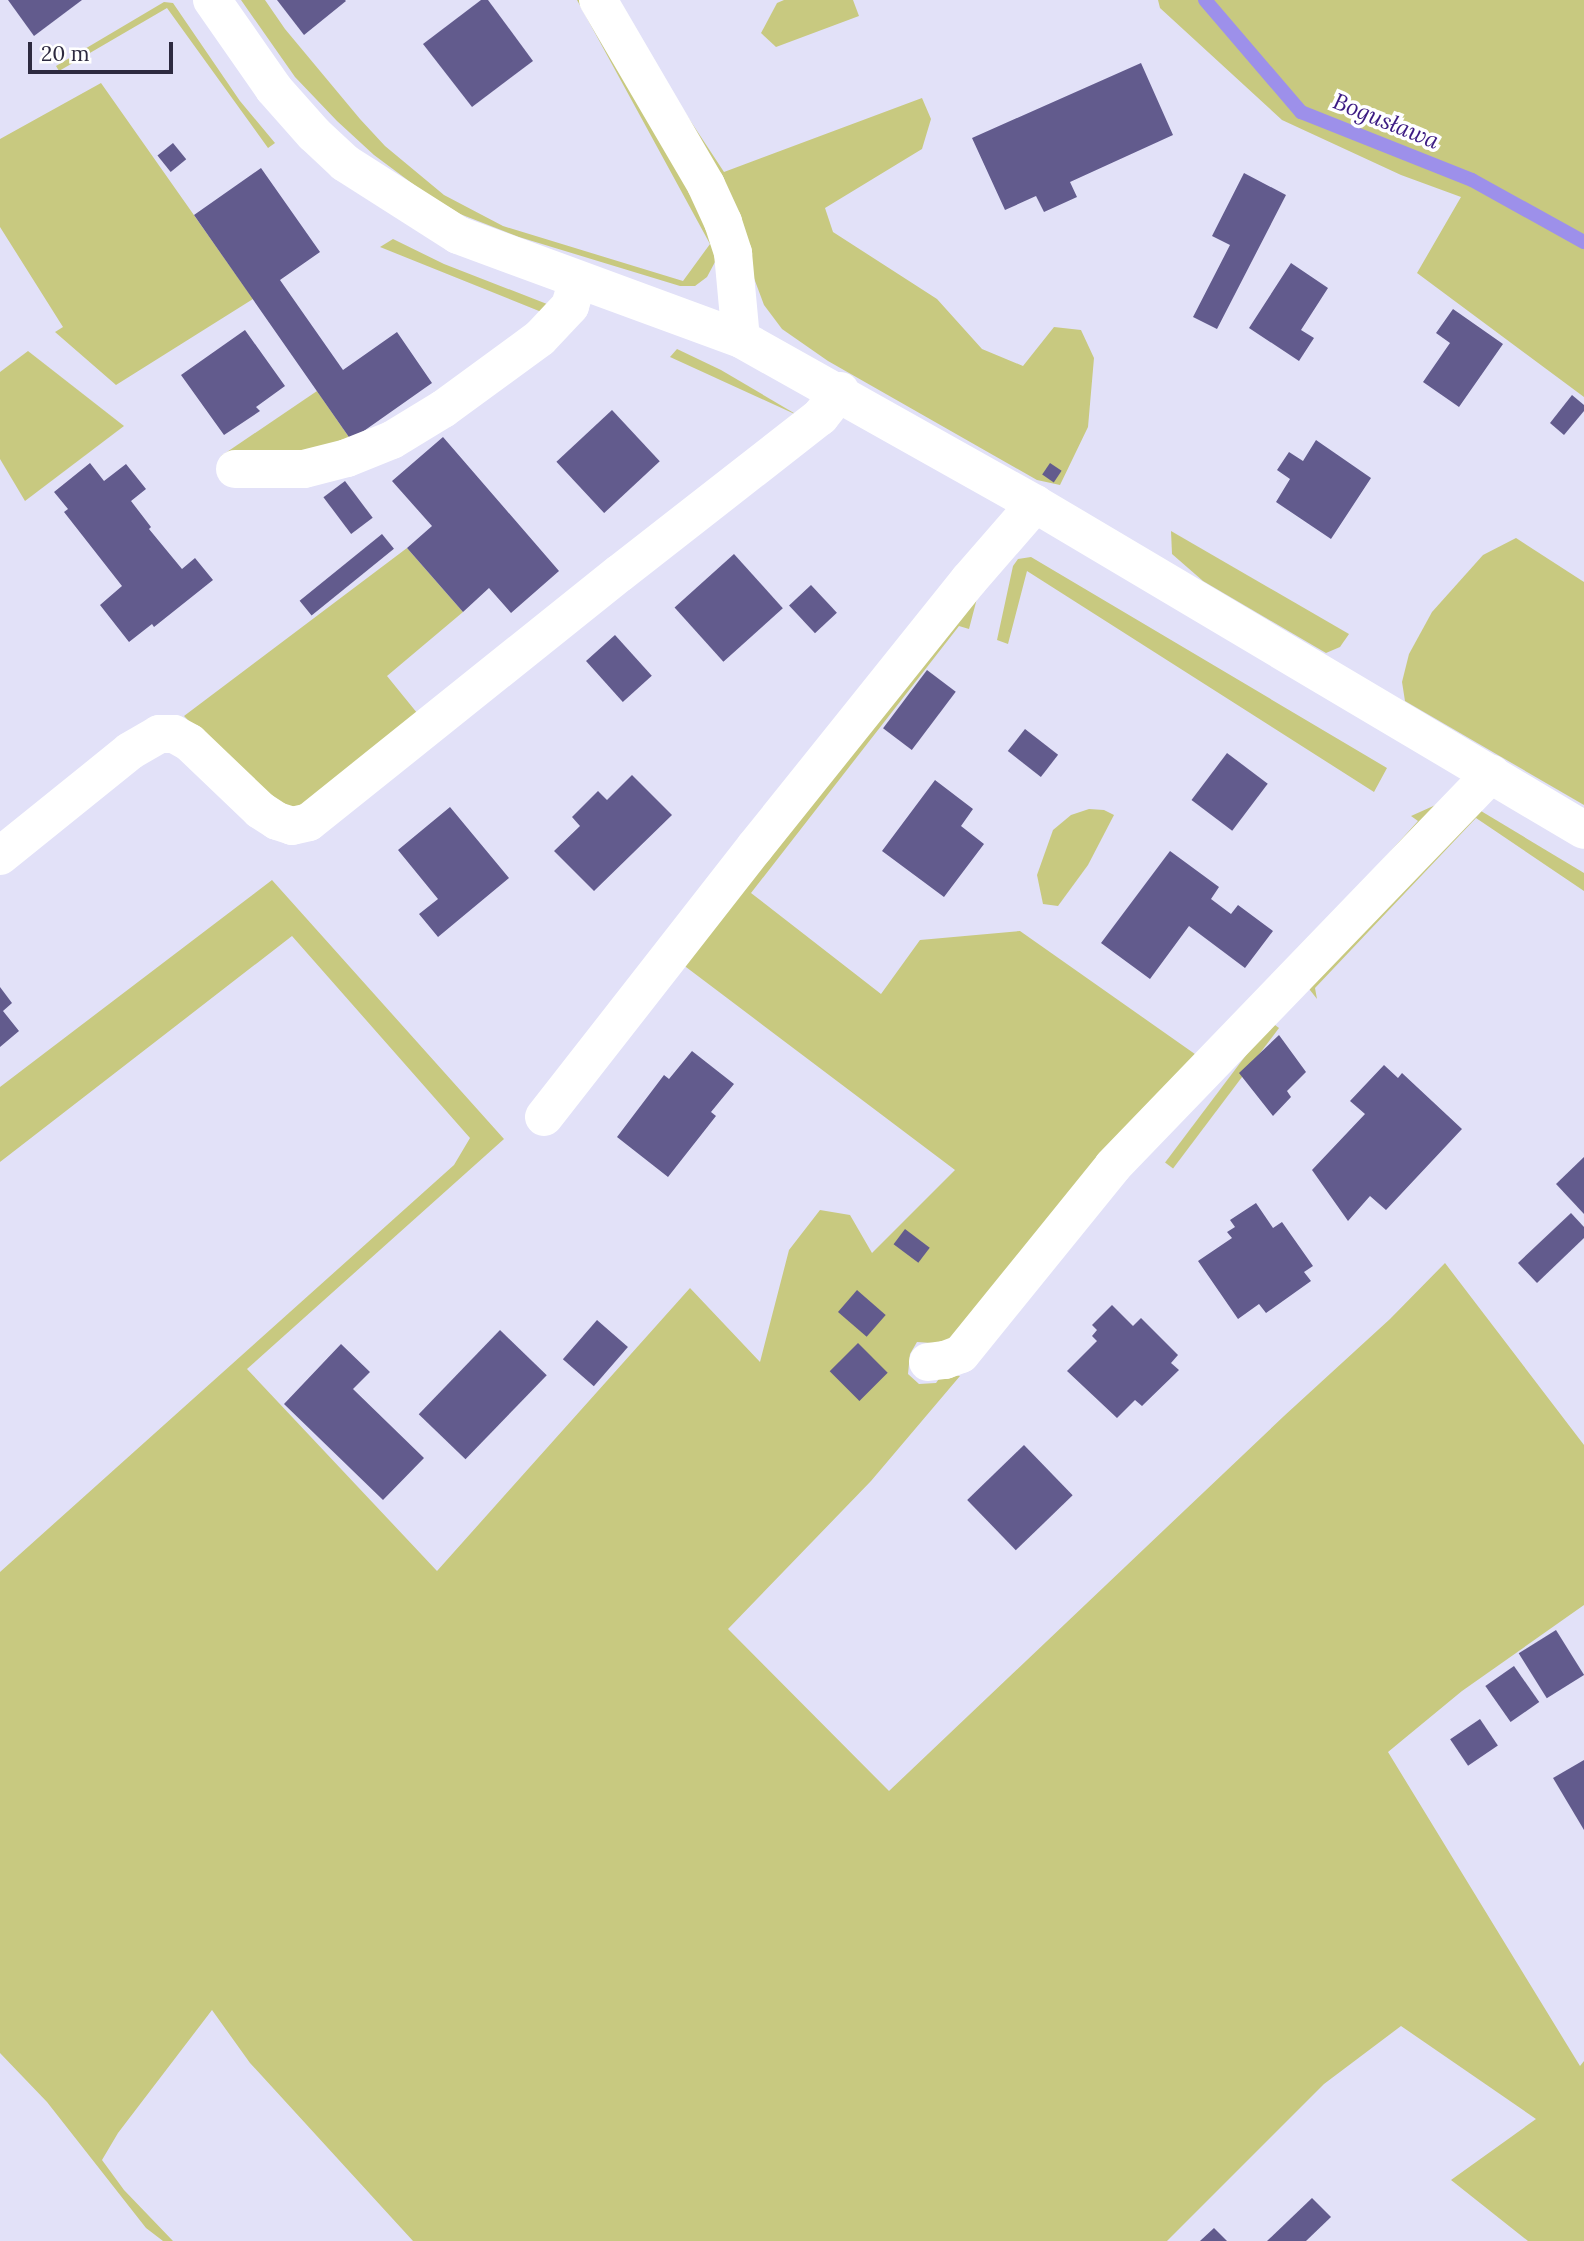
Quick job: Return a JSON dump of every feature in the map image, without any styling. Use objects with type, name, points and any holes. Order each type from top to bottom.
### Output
[{"type":"street","points":[[212,0],[274,89],[314,134],[345,163],[458,235],[741,339],[840,391],[1584,830]]},
{"type":"street","points":[[598,0],[706,185],[723,222],[733,253],[741,339]]},
{"type":"street","points":[[235,469],[304,469],[347,458],[392,440],[443,409],[540,338],[570,306],[578,280]]},
{"type":"street","points":[[0,856],[130,751],[159,734],[174,734],[190,743],[236,788],[276,821],[292,826],[309,822],[652,547],[820,417],[840,391]]},
{"type":"street","points":[[544,1117],[755,846],[969,580],[1035,504]]},
{"type":"street","points":[[928,1362],[961,1354],[1113,1166],[1491,774]]},
{"type":"green space","points":[[241,0],[265,0],[285,29],[360,119],[385,146],[444,195],[503,226],[683,281],[710,244],[577,0],[586,0],[714,230],[715,262],[707,277],[695,286],[680,286],[519,237],[460,214],[421,190],[374,155],[337,121],[295,77]]},
{"type":"green space","points":[[784,0],[853,0],[859,16],[776,47],[761,33],[777,3]]},
{"type":"green space","points":[[1158,0],[1584,0],[1584,397],[1417,273],[1461,197],[1401,175],[1282,120],[1160,8]]},
{"type":"green space","points":[[164,2],[173,3],[240,101],[275,143],[268,148],[167,8],[59,71],[56,66]]},
{"type":"green space","points":[[101,83],[253,299],[116,385],[55,332],[63,327],[0,227],[0,139]]},
{"type":"green space","points":[[922,98],[931,119],[922,149],[825,208],[833,232],[937,299],[982,349],[1023,366],[1054,327],[1081,330],[1094,358],[1088,427],[1060,485],[1037,480],[828,361],[782,329],[764,305],[720,187],[678,102],[724,172]]},
{"type":"green space","points":[[393,239],[444,264],[547,304],[544,313],[380,247]]},
{"type":"green space","points":[[677,349],[721,370],[799,416],[670,357]]},
{"type":"green space","points":[[28,351],[124,426],[25,501],[0,459],[0,372]]},
{"type":"green space","points":[[317,391],[351,440],[261,460],[221,456]]},
{"type":"green space","points":[[1171,531],[1349,634],[1340,647],[1326,653],[1203,581],[1172,554]]},
{"type":"green space","points":[[1516,538],[1584,582],[1584,805],[1405,701],[1402,682],[1409,654],[1432,612],[1483,555]]},
{"type":"green space","points":[[407,548],[463,612],[387,676],[422,719],[292,814],[240,773],[184,716]]},
{"type":"green space","points":[[1031,557],[1387,768],[1374,792],[1027,571],[1008,644],[997,640],[1013,566],[1018,559]]},
{"type":"green space","points":[[981,583],[969,629],[959,626],[751,893],[881,994],[920,940],[1020,931],[1202,1059],[1418,821],[1411,816],[1440,803],[948,1344],[917,1342],[910,1354],[908,1374],[919,1384],[936,1383],[943,1373],[960,1376],[871,1481],[728,1629],[889,1791],[1390,1319],[1445,1263],[1584,1445],[1584,1605],[1462,1691],[1388,1752],[1580,2066],[1584,2061],[1584,2241],[1528,2241],[1451,2180],[1536,2119],[1401,2026],[1324,2084],[1167,2241],[413,2241],[250,2063],[212,2010],[118,2133],[102,2160],[124,2190],[173,2241],[163,2241],[146,2228],[47,2102],[0,2053],[0,1572],[454,1165],[470,1138],[292,936],[0,1162],[0,1087],[272,880],[504,1139],[247,1369],[437,1571],[690,1288],[760,1362],[789,1250],[820,1210],[850,1215],[872,1253],[955,1170],[678,961]]},
{"type":"green space","points":[[1476,808],[1584,873],[1584,891],[1476,818],[1315,988],[1317,999],[1306,985]]},
{"type":"green space","points":[[1089,809],[1104,810],[1114,815],[1088,865],[1058,906],[1043,904],[1037,875],[1053,830],[1071,815]]},
{"type":"green space","points":[[1271,1022],[1279,1028],[1173,1169],[1165,1163]]},
{"type":"building","points":[[8,0],[82,0],[34,36]]},
{"type":"building","points":[[277,0],[345,0],[346,1],[304,35]]},
{"type":"building","points":[[481,0],[488,0],[533,61],[472,107],[423,44]]},
{"type":"building","points":[[1141,63],[1173,135],[1070,182],[1077,197],[1044,212],[1036,196],[1005,210],[972,138]]},
{"type":"building","points":[[173,143],[186,159],[171,172],[157,156]]},
{"type":"building","points":[[261,168],[320,252],[280,280],[343,370],[397,332],[432,383],[351,440],[194,215]]},
{"type":"building","points":[[1244,173],[1286,195],[1217,329],[1193,317],[1230,245],[1212,236]]},
{"type":"building","points":[[1291,263],[1328,288],[1301,330],[1314,338],[1299,361],[1249,328]]},
{"type":"building","points":[[1453,309],[1503,344],[1459,407],[1423,382],[1450,343],[1436,333]]},
{"type":"building","points":[[245,330],[285,386],[256,407],[260,411],[224,435],[181,375]]},
{"type":"building","points":[[1572,395],[1584,405],[1584,411],[1564,435],[1550,423]]},
{"type":"building","points":[[612,410],[660,461],[604,513],[556,462]]},
{"type":"building","points":[[443,437],[559,571],[511,613],[489,588],[463,612],[407,548],[432,526],[392,481]]},
{"type":"building","points":[[1316,440],[1371,478],[1331,539],[1276,502],[1290,479],[1277,470],[1289,452],[1303,461]]},
{"type":"building","points":[[90,463],[104,481],[126,464],[146,489],[131,501],[151,527],[149,529],[182,569],[195,558],[213,580],[154,627],[152,624],[129,642],[100,605],[122,586],[64,512],[68,509],[54,492]]},
{"type":"building","points":[[1050,463],[1062,471],[1054,482],[1042,475]]},
{"type":"building","points":[[345,481],[373,518],[351,534],[323,497]]},
{"type":"building","points":[[382,534],[394,549],[312,615],[300,601]]},
{"type":"building","points":[[734,554],[783,608],[723,662],[675,608]]},
{"type":"building","points":[[811,585],[837,613],[815,633],[789,605]]},
{"type":"building","points":[[615,635],[652,676],[623,702],[586,661]]},
{"type":"building","points":[[927,670],[956,692],[912,750],[883,728]]},
{"type":"building","points":[[1025,729],[1058,755],[1041,777],[1008,751]]},
{"type":"building","points":[[1227,753],[1268,784],[1232,831],[1191,800]]},
{"type":"building","points":[[632,775],[672,815],[594,891],[554,851],[580,826],[572,817],[598,791],[607,800]]},
{"type":"building","points":[[935,780],[973,809],[961,826],[984,844],[944,897],[882,851]]},
{"type":"building","points":[[450,807],[509,878],[438,937],[419,914],[438,899],[398,850]]},
{"type":"building","points":[[1170,851],[1219,887],[1211,899],[1231,914],[1238,905],[1273,931],[1245,968],[1189,926],[1150,979],[1101,943]]},
{"type":"building","points":[[0,987],[12,1003],[3,1011],[19,1031],[0,1047]]},
{"type":"building","points":[[1279,1035],[1306,1072],[1287,1091],[1291,1097],[1273,1116],[1239,1073]]},
{"type":"building","points":[[692,1051],[734,1084],[711,1112],[716,1116],[668,1177],[617,1137],[664,1075],[669,1079]]},
{"type":"building","points":[[1384,1065],[1398,1078],[1402,1073],[1462,1129],[1386,1210],[1370,1196],[1348,1221],[1312,1170],[1365,1114],[1350,1101]]},
{"type":"building","points":[[1584,1157],[1584,1214],[1556,1184]]},
{"type":"building","points":[[1256,1203],[1273,1228],[1282,1222],[1313,1266],[1304,1272],[1311,1281],[1266,1313],[1259,1304],[1238,1319],[1198,1261],[1232,1238],[1227,1232],[1235,1227],[1230,1220]]},
{"type":"building","points":[[1571,1213],[1584,1227],[1584,1238],[1537,1283],[1518,1263]]},
{"type":"building","points":[[905,1229],[930,1248],[918,1263],[894,1244]]},
{"type":"building","points":[[857,1290],[886,1315],[867,1337],[838,1312]]},
{"type":"building","points":[[1112,1305],[1133,1326],[1141,1318],[1178,1355],[1171,1363],[1179,1370],[1142,1406],[1135,1400],[1117,1418],[1067,1371],[1097,1341],[1092,1336],[1097,1330],[1092,1325]]},
{"type":"building","points":[[597,1320],[628,1347],[594,1386],[563,1359]]},
{"type":"building","points":[[500,1330],[547,1375],[465,1459],[419,1414]]},
{"type":"building","points":[[858,1343],[888,1373],[859,1401],[830,1371]]},
{"type":"building","points":[[341,1344],[370,1372],[353,1389],[424,1458],[383,1500],[284,1404]]},
{"type":"building","points":[[1024,1445],[1073,1495],[1016,1550],[967,1500]]},
{"type":"building","points":[[1556,1630],[1584,1675],[1547,1698],[1519,1653]]},
{"type":"building","points":[[1514,1666],[1539,1702],[1511,1722],[1485,1686]]},
{"type":"building","points":[[1480,1719],[1498,1746],[1468,1766],[1450,1739]]},
{"type":"building","points":[[1584,1760],[1584,1830],[1553,1778]]},
{"type":"building","points":[[1312,2198],[1331,2217],[1306,2241],[1267,2241]]},
{"type":"building","points":[[1214,2228],[1227,2241],[1200,2241]]},
{"type":"waterway","name":"Bogusława","points":[[1205,0],[1301,112],[1472,180],[1584,242]]}]
